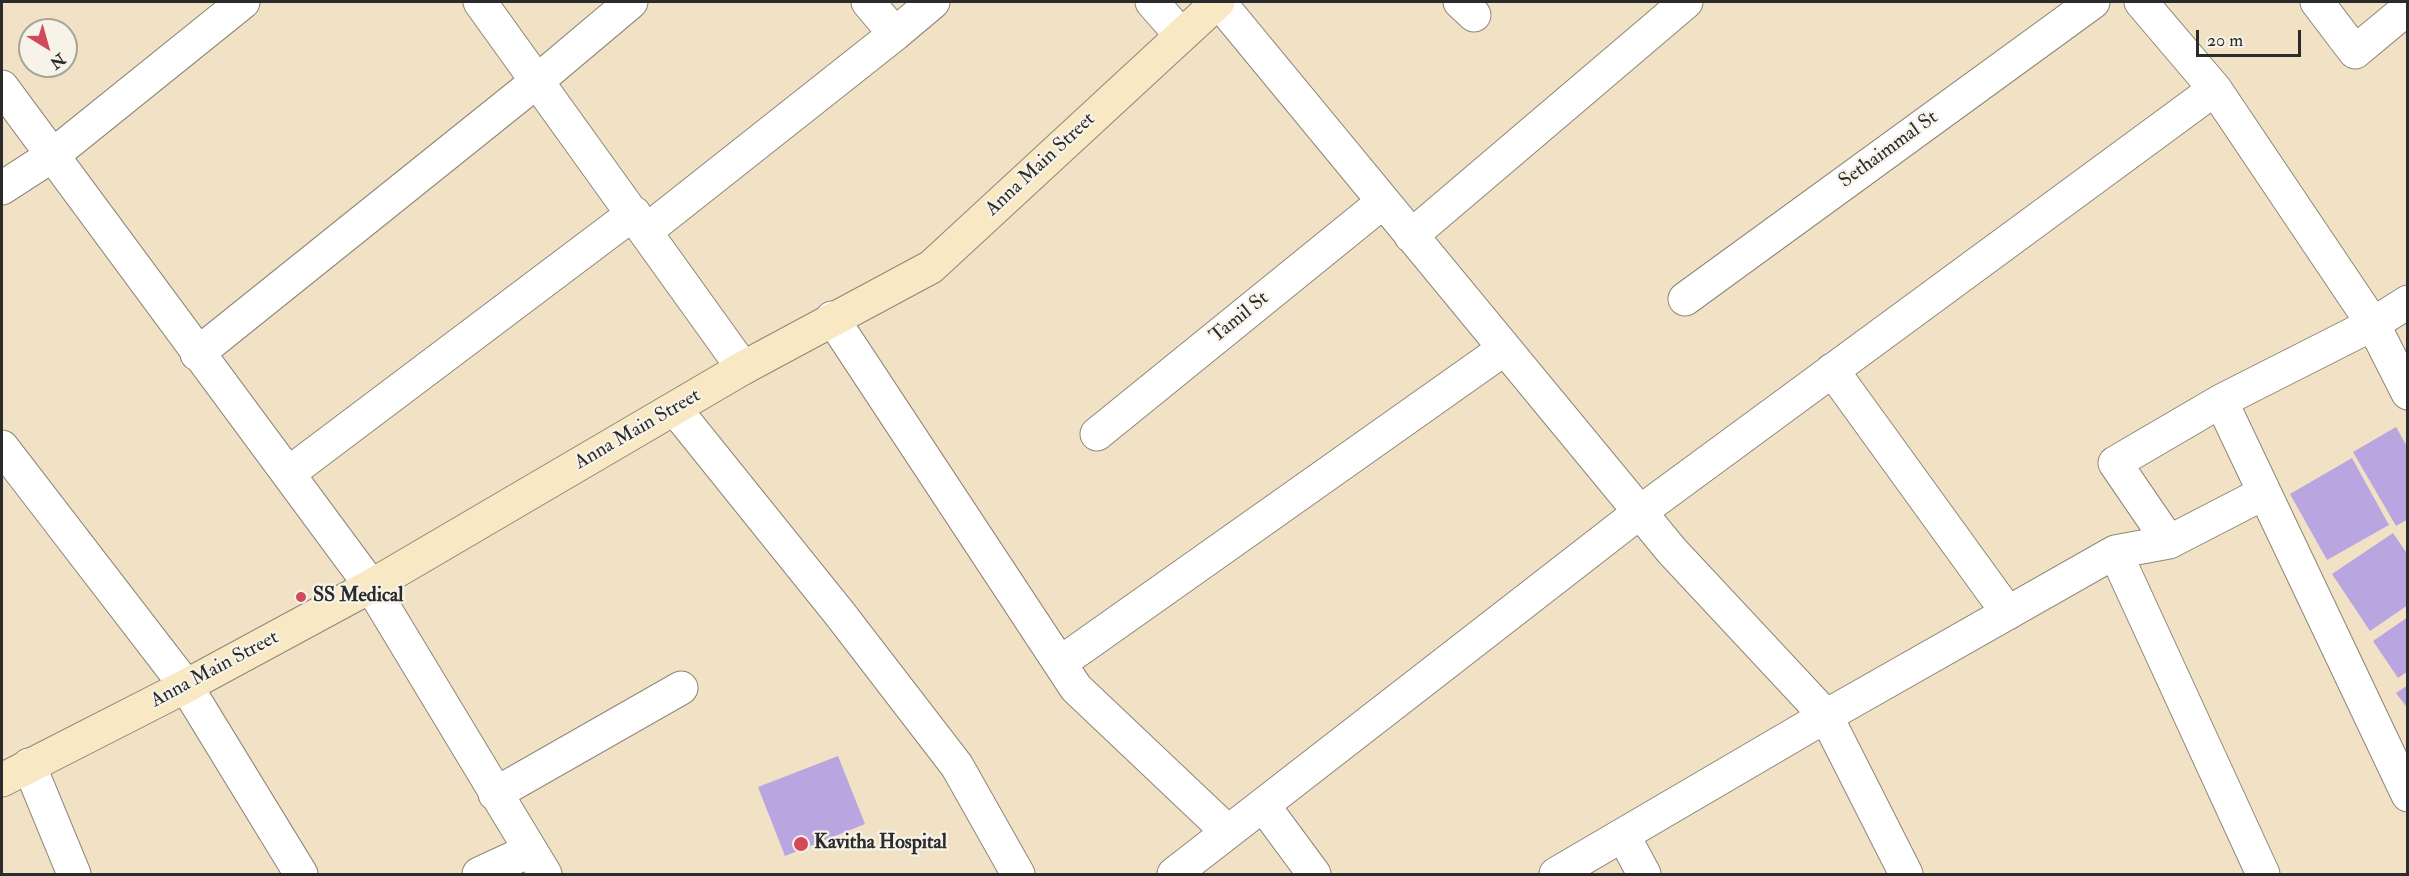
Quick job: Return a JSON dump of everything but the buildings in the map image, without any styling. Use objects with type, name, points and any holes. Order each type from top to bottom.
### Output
[{"type":"street","points":[[2,188],[53,155],[243,2]]},
{"type":"street","points":[[480,2],[743,368]]},
{"type":"street","points":[[197,354],[536,82],[631,2]]},
{"type":"street","points":[[867,2],[895,34]]},
{"type":"street","points":[[289,473],[640,222],[895,34],[933,2]]},
{"type":"street","points":[[1152,2],[1181,35]]},
{"type":"street","points":[[1218,2],[1672,551],[1826,716],[1906,874]]},
{"type":"street","name":"Anna Main Street","points":[[15,773],[186,686],[371,586],[743,368],[832,318],[931,267],[1218,2]]},
{"type":"street","points":[[1410,236],[1686,2]]},
{"type":"street","name":"Sethaimmal St","points":[[1685,299],[2093,2]]},
{"type":"street","points":[[2141,2],[2215,88],[2373,324],[2408,393]]},
{"type":"street","points":[[2318,2],[2355,52],[2408,8]]},
{"type":"street","points":[[2,87],[197,354],[289,473],[371,586],[537,863],[480,874]]},
{"type":"street","points":[[1174,874],[1640,512],[2215,88]]},
{"type":"street","name":"Tamil St","points":[[1097,434],[1383,202]]},
{"type":"street","points":[[2169,542],[2115,463],[2221,401],[2373,324],[2408,302]]},
{"type":"street","points":[[832,318],[1076,688],[1227,832]]},
{"type":"street","points":[[1060,663],[1504,349]]},
{"type":"street","points":[[1832,370],[2008,613]]},
{"type":"street","points":[[2221,401],[2408,795]]},
{"type":"street","points":[[675,409],[840,614],[957,766],[1018,874]]},
{"type":"street","points":[[2,447],[186,686],[301,874]]},
{"type":"street","points":[[1556,874],[1826,716],[2115,552],[2169,542],[2264,493]]},
{"type":"street","points":[[2115,552],[2263,874]]},
{"type":"street","points":[[495,794],[681,688]]},
{"type":"street","points":[[15,773],[74,874]]},
{"type":"street","points":[[1263,805],[1314,874]]},
{"type":"street","points":[[1623,835],[1644,874]]},
{"type":"place","name":"SS Medical","points":[[301,597]]},
{"type":"place","name":"Kavitha Hospital","points":[[801,844]]}]
